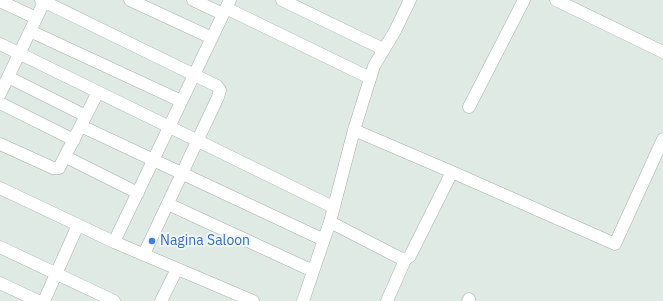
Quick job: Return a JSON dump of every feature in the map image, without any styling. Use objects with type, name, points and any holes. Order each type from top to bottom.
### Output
[{"type":"street","points":[[0,0],[36,18]]},
{"type":"street","points":[[130,0],[212,38]]},
{"type":"street","points":[[193,0],[226,8],[370,78]]},
{"type":"street","points":[[282,0],[383,49]]},
{"type":"street","points":[[303,301],[330,222],[354,130],[374,66],[395,31],[410,0]]},
{"type":"street","points":[[469,107],[524,0]]},
{"type":"street","points":[[556,0],[663,52]]},
{"type":"street","points":[[144,254],[182,173],[220,94],[220,90],[217,86],[42,1],[20,54],[3,85],[83,121],[154,160],[182,173],[324,240]]},
{"type":"street","points":[[114,242],[226,8]]},
{"type":"street","points":[[30,31],[181,101]]},
{"type":"street","points":[[0,44],[197,142],[333,207]]},
{"type":"street","points":[[0,144],[56,169],[59,168],[66,157],[98,92]]},
{"type":"street","points":[[0,103],[74,140]]},
{"type":"street","points":[[354,130],[452,172],[614,245],[618,242],[663,139]]},
{"type":"street","points":[[66,157],[138,192]]},
{"type":"street","points":[[387,301],[405,260],[410,256],[452,172]]},
{"type":"street","points":[[0,188],[78,226],[253,301]]},
{"type":"street","points":[[168,204],[313,271]]},
{"type":"street","points":[[330,222],[405,260]]},
{"type":"street","points":[[44,301],[78,226]]},
{"type":"street","points":[[0,247],[114,301]]},
{"type":"street","points":[[161,301],[177,269]]},
{"type":"street","points":[[0,283],[38,301]]},
{"type":"place","name":"Nagina Saloon","points":[[152,241]]}]
